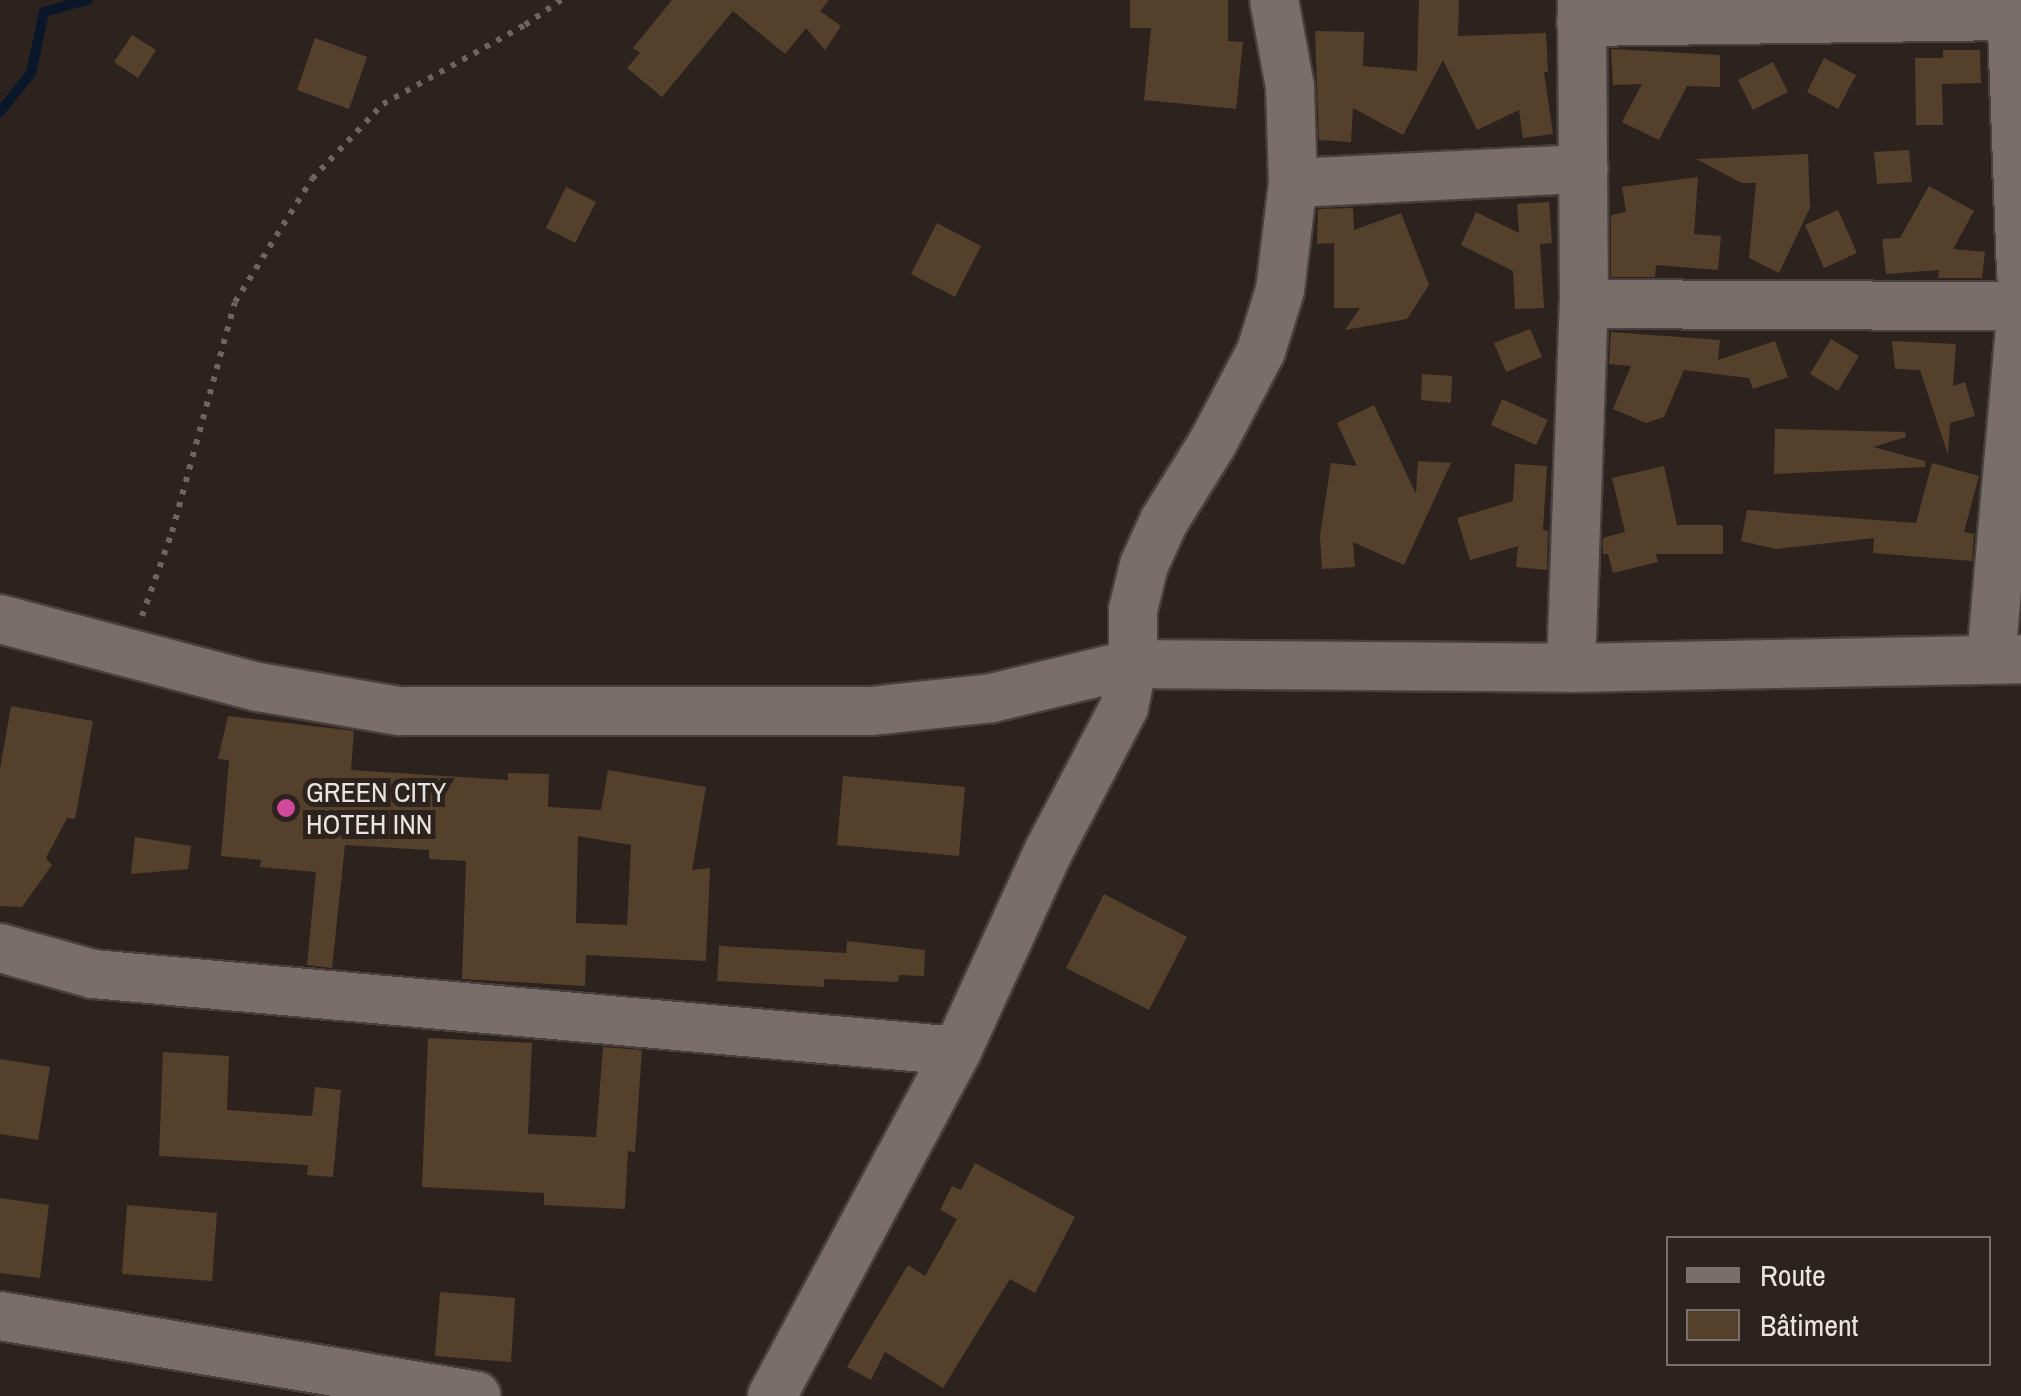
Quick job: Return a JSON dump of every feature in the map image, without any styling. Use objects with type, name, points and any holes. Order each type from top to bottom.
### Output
[{"type":"street","points":[[772,1396],[958,1051],[1048,852],[1124,708],[1133,664],[1133,610],[1144,565],[1164,521],[1212,444],[1261,351],[1280,290],[1293,183],[1290,87],[1274,0]]},
{"type":"street","points":[[1571,668],[1584,304],[1581,11],[2014,11],[2021,274]]},
{"type":"street","points":[[1293,183],[1584,169]]},
{"type":"street","points":[[1584,304],[2021,306]]},
{"type":"street","points":[[0,619],[130,650],[258,687],[398,711],[871,711],[992,698],[1133,664],[1571,668],[2006,659],[2021,319]]},
{"type":"street","points":[[0,948],[94,974],[958,1051]]},
{"type":"street","points":[[0,1316],[476,1396]]},
{"type":"path","points":[[130,650],[172,532],[236,302],[312,179],[384,104],[525,26],[561,0]]},
{"type":"building","points":[[672,0],[829,0],[820,11],[841,26],[825,50],[806,28],[785,54],[733,11],[662,97],[627,68],[640,53],[633,48]]},
{"type":"building","points":[[1130,0],[1228,0],[1228,41],[1243,42],[1236,109],[1144,100],[1151,28],[1130,28]]},
{"type":"building","points":[[1419,0],[1459,0],[1458,36],[1546,33],[1548,72],[1544,72],[1553,134],[1523,138],[1519,110],[1477,130],[1443,60],[1403,135],[1353,108],[1351,142],[1319,140],[1315,31],[1364,32],[1363,66],[1417,71]]},
{"type":"building","points":[[132,35],[156,50],[138,78],[114,62]]},
{"type":"building","points":[[315,38],[367,57],[349,109],[297,90]]},
{"type":"building","points":[[1611,49],[1720,55],[1720,87],[1687,86],[1659,140],[1622,122],[1642,84],[1613,85]]},
{"type":"building","points":[[1943,50],[1980,50],[1981,83],[1942,84],[1943,125],[1916,125],[1915,58],[1943,58]]},
{"type":"building","points":[[1824,58],[1856,75],[1838,109],[1807,92]]},
{"type":"building","points":[[1773,62],[1788,92],[1753,110],[1738,80]]},
{"type":"building","points":[[1909,150],[1912,182],[1877,184],[1874,152]]},
{"type":"building","points":[[1808,154],[1810,208],[1779,273],[1749,258],[1756,183],[1742,183],[1696,159]]},
{"type":"building","points":[[1698,177],[1694,234],[1721,236],[1718,270],[1656,265],[1655,277],[1611,277],[1611,215],[1626,212],[1622,187]]},
{"type":"building","points":[[1929,186],[1974,211],[1953,249],[1985,252],[1982,278],[1938,278],[1939,270],[1886,274],[1882,239],[1900,238]]},
{"type":"building","points":[[566,187],[596,202],[575,243],[546,228]]},
{"type":"building","points":[[1549,202],[1552,243],[1540,244],[1544,308],[1515,309],[1513,271],[1461,245],[1476,212],[1519,233],[1517,204]]},
{"type":"building","points":[[1353,208],[1354,230],[1401,213],[1429,285],[1407,319],[1345,330],[1360,308],[1334,308],[1334,243],[1317,244],[1318,209]]},
{"type":"building","points":[[1838,210],[1857,253],[1824,268],[1805,225]]},
{"type":"building","points":[[937,223],[981,246],[955,297],[911,274]]},
{"type":"building","points":[[1530,329],[1542,357],[1506,372],[1494,343]]},
{"type":"building","points":[[1611,332],[1720,340],[1718,360],[1775,341],[1788,377],[1753,389],[1749,378],[1684,370],[1664,417],[1646,423],[1613,409],[1631,366],[1609,364]]},
{"type":"building","points":[[1831,339],[1859,356],[1838,391],[1810,374]]},
{"type":"building","points":[[1892,341],[1956,344],[1953,386],[1965,382],[1975,416],[1950,423],[1948,455],[1920,370],[1895,369]]},
{"type":"building","points":[[1422,374],[1452,376],[1451,403],[1421,400]]},
{"type":"building","points":[[1502,399],[1548,420],[1536,445],[1491,425]]},
{"type":"building","points":[[1374,405],[1416,494],[1418,461],[1451,463],[1404,565],[1353,542],[1355,567],[1322,569],[1320,536],[1331,463],[1357,466],[1337,423]]},
{"type":"building","points":[[1775,429],[1905,432],[1906,437],[1873,447],[1925,461],[1925,467],[1774,474]]},
{"type":"building","points":[[1932,463],[1979,476],[1964,532],[1974,534],[1972,561],[1873,553],[1874,538],[1776,549],[1741,541],[1747,510],[1916,523]]},
{"type":"building","points":[[1515,464],[1547,466],[1543,530],[1548,531],[1547,570],[1516,567],[1518,546],[1470,560],[1457,518],[1513,501]]},
{"type":"building","points":[[1664,466],[1677,525],[1723,525],[1723,554],[1656,554],[1658,562],[1613,573],[1608,554],[1603,554],[1603,538],[1625,532],[1612,478]]},
{"type":"building","points":[[11,706],[93,721],[75,819],[67,818],[46,858],[52,865],[22,907],[0,906],[0,769]]},
{"type":"building","points":[[228,716],[354,731],[351,770],[508,780],[508,773],[549,774],[548,807],[601,810],[608,770],[706,787],[692,870],[710,868],[706,961],[586,955],[585,986],[462,979],[466,861],[429,859],[429,850],[345,845],[332,968],[307,965],[316,872],[260,867],[261,860],[221,856],[229,760],[218,759]],"holes":[[[578,836],[631,845],[627,925],[576,923]]]},
{"type":"building","points":[[843,776],[965,787],[959,856],[837,845]]},
{"type":"building","points":[[135,837],[191,846],[188,869],[131,874]]},
{"type":"building","points":[[1104,894],[1187,937],[1149,1010],[1066,968]]},
{"type":"building","points":[[847,941],[925,950],[924,976],[899,975],[898,982],[824,979],[824,987],[717,981],[719,946],[846,953]]},
{"type":"building","points":[[428,1038],[532,1043],[528,1134],[596,1137],[603,1047],[642,1050],[635,1152],[628,1151],[625,1209],[544,1205],[544,1193],[422,1187]]},
{"type":"building","points":[[163,1052],[229,1056],[227,1110],[312,1116],[315,1087],[341,1090],[333,1177],[307,1175],[308,1165],[159,1156]]},
{"type":"building","points":[[0,1059],[50,1067],[38,1140],[0,1134]]},
{"type":"building","points":[[975,1163],[1075,1217],[1035,1293],[1010,1279],[943,1388],[885,1352],[871,1380],[847,1367],[908,1265],[925,1276],[957,1219],[940,1210],[952,1186],[961,1190]]},
{"type":"building","points":[[0,1198],[49,1205],[40,1278],[0,1273]]},
{"type":"building","points":[[127,1205],[217,1213],[212,1281],[122,1274]]},
{"type":"building","points":[[440,1292],[515,1298],[511,1362],[435,1356]]},
{"type":"waterway","points":[[0,112],[31,73],[44,12],[87,0]]},
{"type":"place","name":"GREEN CITY HOTEH INN","points":[[286,808]]}]
